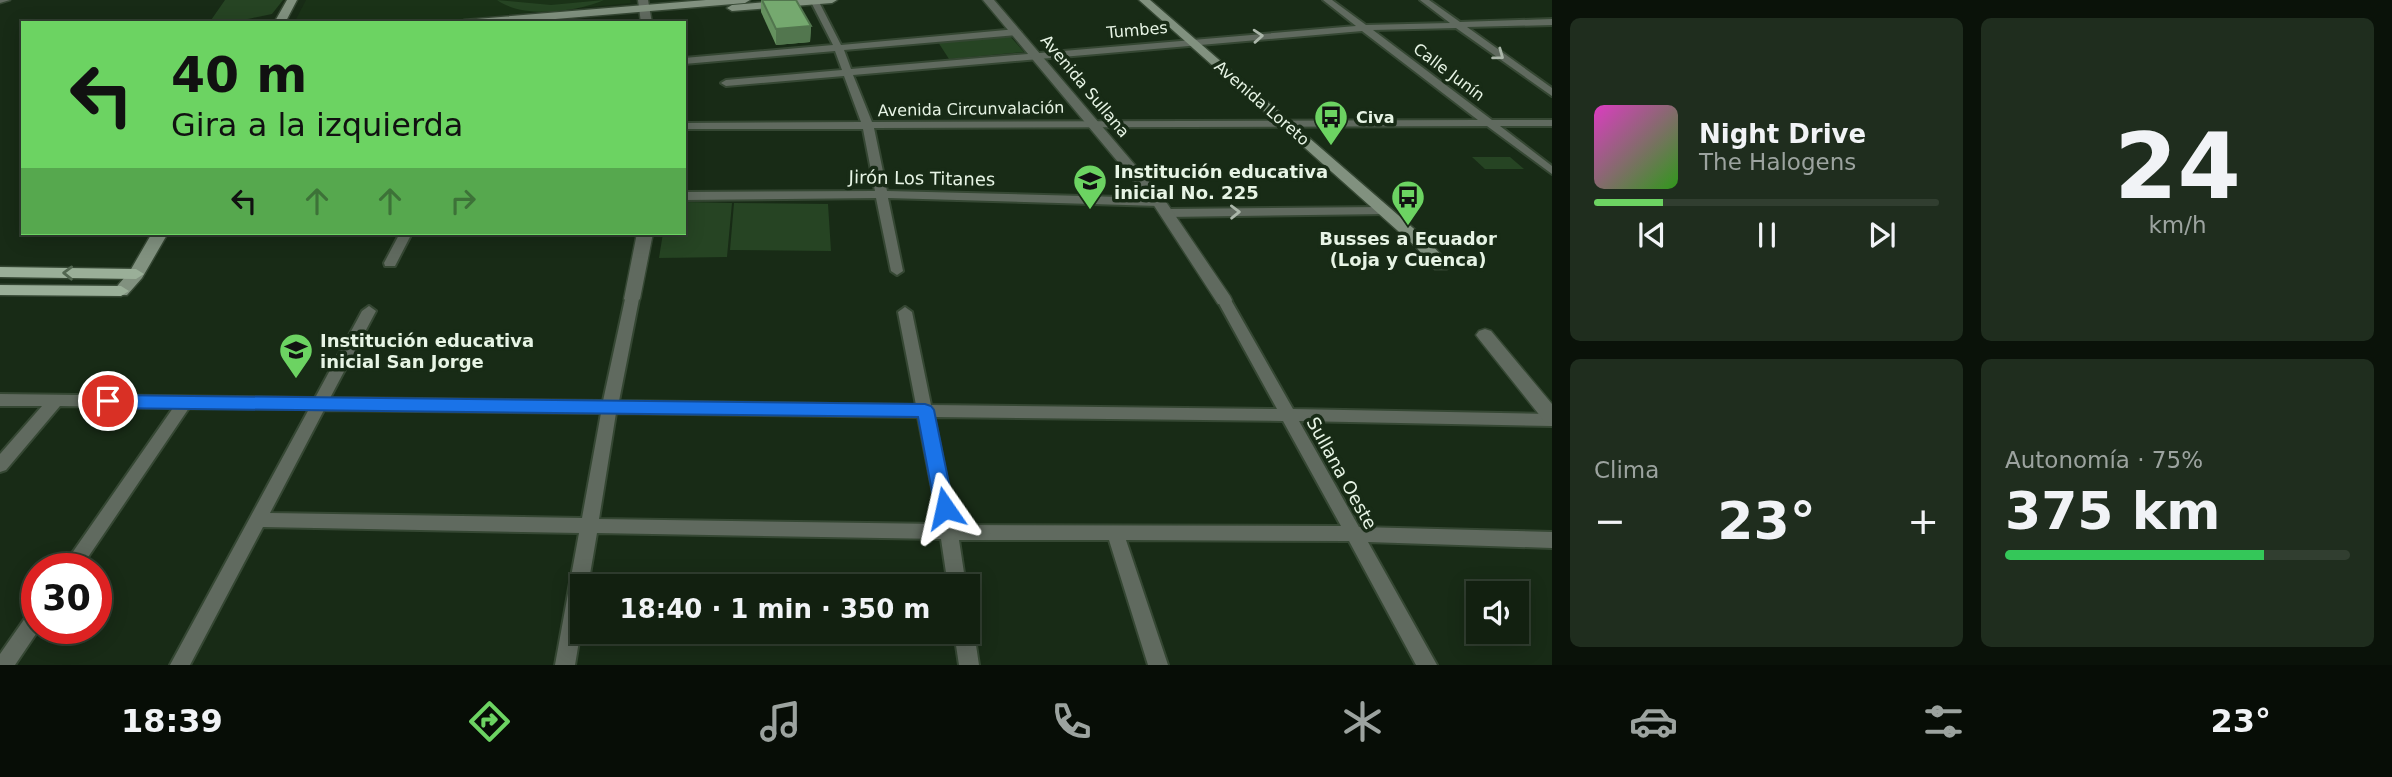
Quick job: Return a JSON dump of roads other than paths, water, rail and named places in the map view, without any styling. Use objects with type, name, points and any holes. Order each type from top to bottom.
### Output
[{"type":"main road","points":[[280,21],[292,0]]},
{"type":"main road","points":[[576,21],[745,0]]},
{"type":"main road","points":[[497,21],[832,0]]},
{"type":"main road","name":"Avenida Loreto","points":[[1143,0],[1285,122],[1422,244],[1441,265]]},
{"type":"main road","points":[[0,290],[121,291],[136,274],[159,235]]},
{"type":"main road","points":[[0,272],[136,274]]},
{"type":"street","name":"Avenida Sullana","points":[[988,0],[1163,208],[1224,300]]},
{"type":"street","name":"Calle Junín","points":[[1327,0],[1552,171]]},
{"type":"street","points":[[1424,0],[1552,93]]},
{"type":"street","points":[[814,1],[849,71],[868,126],[897,271]]},
{"type":"street","name":"Tumbes","points":[[726,83],[1364,28],[1552,22]]},
{"type":"street","points":[[686,61],[1017,33]]},
{"type":"street","name":"Avenida Circunvalación","points":[[686,126],[1552,123]]},
{"type":"street","name":"Jirón Los Titanes","points":[[686,196],[883,194],[1163,208],[1383,211]]},
{"type":"street","points":[[390,263],[405,235]]},
{"type":"street","points":[[565,665],[610,406],[645,235]]},
{"type":"street","name":"Sullana Oeste","points":[[1224,300],[1427,665]]},
{"type":"street","points":[[180,665],[369,311]]},
{"type":"street","points":[[905,312],[950,532],[955,574]]},
{"type":"street","points":[[1485,335],[1552,418]]},
{"type":"street","points":[[0,400],[1552,418]]},
{"type":"street","points":[[0,465],[56,401]]},
{"type":"street","points":[[81,553],[185,402]]},
{"type":"street","points":[[258,520],[950,532],[1355,534],[1552,540]]},
{"type":"street","points":[[1115,533],[1158,665]]},
{"type":"street","points":[[4,665],[21,640]]},
{"type":"street","points":[[966,644],[969,665]]},
{"type":"place","name":"Civa","points":[[1331,147]]},
{"type":"place","name":"Institución educativa inicial No. 225","points":[[1090,211]]},
{"type":"place","name":"Busses a Ecuador (Loja y Cuenca)","points":[[1408,227]]},
{"type":"place","name":"Institución educativa inicial San Jorge","points":[[296,380]]}]
